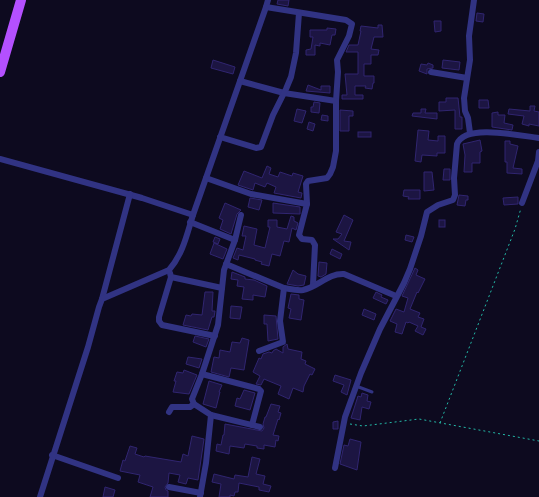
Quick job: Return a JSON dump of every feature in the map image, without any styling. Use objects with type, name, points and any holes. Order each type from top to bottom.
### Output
[{"type":"main road","points":[[0,72],[21,0]]},
{"type":"street","points":[[102,300],[169,270],[177,261],[268,0]]},
{"type":"street","points":[[470,133],[468,118],[465,111],[464,98],[470,60],[468,36],[474,0]]},
{"type":"street","points":[[266,7],[346,20],[352,24],[349,36],[336,60],[338,72],[336,101],[336,151],[334,167],[326,178],[307,182],[307,204],[299,235],[302,239],[312,240],[315,245],[314,285]]},
{"type":"street","points":[[220,137],[259,148],[261,147],[273,114],[291,77],[296,48],[299,13]]},
{"type":"street","points":[[431,72],[467,78]]},
{"type":"street","points":[[240,81],[284,93],[336,101]]},
{"type":"street","points":[[335,468],[343,423],[356,386],[380,329],[410,269],[427,212],[438,205],[453,200],[455,195],[454,178],[458,140],[470,133],[488,132],[539,138]]},
{"type":"street","points":[[522,203],[538,161],[539,152]]},
{"type":"street","points":[[0,159],[130,194],[193,215]]},
{"type":"street","points":[[206,178],[251,194],[307,204]]},
{"type":"street","points":[[40,497],[102,300],[130,194]]},
{"type":"street","points":[[241,215],[235,240],[224,270],[218,325],[192,399],[194,404],[211,415],[260,427]]},
{"type":"street","points":[[190,222],[235,240]]},
{"type":"street","points":[[226,264],[284,288],[303,290],[336,274],[344,274],[396,296]]},
{"type":"street","points":[[169,270],[171,277],[159,320],[162,324],[215,336]]},
{"type":"street","points":[[171,277],[222,288]]},
{"type":"street","points":[[259,351],[283,342],[280,321],[284,288]]},
{"type":"street","points":[[202,374],[259,389],[261,391],[252,425]]},
{"type":"street","points":[[169,412],[172,407],[190,407],[194,404]]},
{"type":"street","points":[[169,487],[201,495],[211,415]]},
{"type":"street","points":[[52,455],[118,478]]},
{"type":"lane","points":[[356,386],[372,392]]},
{"type":"path","points":[[440,423],[515,229],[522,203]]},
{"type":"path","points":[[343,423],[364,426],[415,419],[539,441]]},
{"type":"building","points":[[278,0],[289,0],[288,6],[277,4]]},
{"type":"building","points":[[477,13],[484,14],[483,22],[476,21]]},
{"type":"building","points":[[434,21],[441,21],[441,31],[435,32]]},
{"type":"building","points":[[378,25],[382,25],[383,37],[374,37],[371,49],[379,50],[378,55],[371,55],[371,64],[364,64],[364,76],[374,76],[372,89],[365,88],[366,86],[355,86],[355,95],[363,95],[363,99],[342,99],[342,95],[347,95],[345,74],[358,74],[358,52],[346,52],[349,45],[358,45],[361,26],[378,28]]},
{"type":"building","points":[[327,28],[336,29],[335,35],[332,35],[330,45],[320,43],[320,46],[315,45],[315,55],[306,55],[306,50],[311,49],[313,37],[310,37],[310,30],[327,30]]},
{"type":"building","points":[[213,60],[235,67],[233,74],[211,68]]},
{"type":"building","points":[[443,60],[460,62],[459,70],[442,68]]},
{"type":"building","points":[[428,63],[433,65],[433,68],[427,69],[427,74],[419,71],[421,64],[427,65]]},
{"type":"building","points":[[308,85],[321,90],[321,86],[330,86],[330,93],[306,91]]},
{"type":"building","points":[[446,98],[458,98],[460,117],[462,117],[462,129],[455,129],[455,110],[439,111],[439,102],[446,102]]},
{"type":"building","points":[[479,100],[488,100],[489,108],[479,108]]},
{"type":"building","points":[[314,102],[320,103],[319,113],[311,112],[311,107],[313,107]]},
{"type":"building","points":[[530,106],[535,106],[534,111],[539,112],[539,126],[522,124],[524,116],[508,114],[509,109],[530,111]]},
{"type":"building","points":[[297,109],[306,111],[302,123],[294,121]]},
{"type":"building","points":[[421,109],[426,109],[425,113],[437,113],[437,119],[412,116],[413,113],[421,113]]},
{"type":"building","points":[[340,110],[353,111],[353,116],[349,116],[349,131],[340,131]]},
{"type":"building","points":[[498,112],[498,115],[505,115],[504,123],[513,125],[512,130],[492,127],[492,113]]},
{"type":"building","points":[[322,115],[328,116],[328,121],[321,120]]},
{"type":"building","points":[[309,122],[315,124],[313,131],[307,129]]},
{"type":"building","points":[[418,130],[429,131],[428,140],[438,141],[438,136],[445,136],[445,153],[437,153],[437,156],[422,155],[421,162],[415,161]]},
{"type":"building","points":[[358,132],[371,132],[371,137],[358,137]]},
{"type":"building","points":[[480,140],[482,151],[480,152],[480,163],[472,163],[472,172],[464,172],[465,155],[463,144]]},
{"type":"building","points":[[505,141],[510,141],[510,144],[518,146],[513,168],[522,169],[522,174],[507,173],[507,162],[505,162]]},
{"type":"building","points":[[267,166],[271,168],[269,174],[278,177],[280,172],[292,176],[293,173],[303,176],[298,192],[302,193],[301,198],[274,193],[276,187],[267,183],[265,187],[255,183],[253,190],[238,185],[244,171],[262,178]]},
{"type":"building","points":[[444,169],[450,169],[450,180],[443,180]]},
{"type":"building","points":[[424,172],[432,172],[434,190],[424,191]]},
{"type":"building","points":[[404,190],[420,190],[420,199],[408,199],[409,197],[403,196]]},
{"type":"building","points":[[459,195],[468,196],[465,206],[457,205]]},
{"type":"building","points":[[518,197],[518,204],[504,205],[503,198]]},
{"type":"building","points":[[250,198],[262,200],[259,210],[248,207]]},
{"type":"building","points":[[225,203],[241,210],[237,214],[231,234],[220,229],[223,220],[219,218]]},
{"type":"building","points":[[273,203],[300,207],[300,214],[273,213]]},
{"type":"building","points":[[344,215],[353,220],[344,241],[351,242],[349,250],[333,239],[338,239],[342,234],[336,232]]},
{"type":"building","points":[[291,216],[294,217],[294,221],[298,223],[296,230],[292,228],[289,242],[284,241],[280,256],[272,254],[269,266],[261,264],[262,262],[255,259],[239,255],[238,260],[233,258],[237,248],[243,250],[246,236],[242,236],[244,226],[257,229],[254,245],[265,248],[270,227],[268,227],[268,220],[277,220],[277,227],[287,229]]},
{"type":"building","points":[[439,220],[445,220],[445,227],[439,227]]},
{"type":"building","points":[[406,235],[414,237],[412,242],[405,240]]},
{"type":"building","points":[[215,237],[220,239],[218,244],[213,242]]},
{"type":"building","points":[[214,243],[227,249],[223,259],[210,254]]},
{"type":"building","points":[[332,249],[342,254],[340,259],[330,254]]},
{"type":"building","points":[[319,262],[327,263],[326,274],[321,277],[318,276]]},
{"type":"building","points":[[415,268],[418,270],[416,275],[425,279],[418,293],[417,292],[410,309],[420,313],[418,317],[424,319],[421,327],[426,329],[423,335],[415,331],[418,326],[409,322],[406,322],[402,334],[395,332],[397,324],[390,321],[396,309],[404,312],[408,298],[402,296]]},
{"type":"building","points":[[293,270],[298,274],[306,276],[304,285],[298,286],[287,284]]},
{"type":"building","points":[[232,272],[245,277],[245,279],[254,280],[267,286],[265,297],[253,295],[253,300],[242,299],[244,287],[237,286],[238,280],[231,279]]},
{"type":"building","points":[[205,292],[213,292],[212,311],[215,311],[208,330],[183,325],[186,315],[202,315]]},
{"type":"building","points":[[376,292],[382,295],[381,297],[388,300],[386,304],[373,298]]},
{"type":"building","points":[[291,294],[299,295],[299,299],[304,300],[301,320],[289,318],[291,309],[288,308]]},
{"type":"building","points":[[231,306],[242,307],[240,319],[230,318]]},
{"type":"building","points":[[364,309],[376,314],[374,320],[362,315]]},
{"type":"building","points":[[264,315],[276,316],[278,339],[268,341],[267,324],[264,324]]},
{"type":"building","points":[[195,336],[209,339],[206,347],[193,342]]},
{"type":"building","points":[[242,338],[249,340],[244,370],[231,368],[229,377],[211,372],[214,357],[219,358],[220,350],[230,352],[232,342],[240,343]]},
{"type":"building","points":[[287,344],[288,349],[302,352],[301,359],[306,361],[305,364],[315,369],[312,375],[310,374],[304,386],[303,392],[293,388],[289,399],[278,394],[281,386],[264,379],[261,385],[256,384],[260,376],[253,372],[259,358],[261,359],[263,354],[269,352],[272,353],[276,349],[283,353],[283,347]]},
{"type":"building","points":[[188,357],[202,359],[199,368],[186,364]]},
{"type":"building","points":[[184,370],[197,375],[189,394],[173,392],[177,372],[183,373]]},
{"type":"building","points":[[335,375],[351,380],[347,395],[341,392],[344,385],[333,381]]},
{"type":"building","points":[[209,381],[222,385],[216,408],[203,404]]},
{"type":"building","points":[[244,390],[255,393],[250,410],[235,406],[237,398],[240,399]]},
{"type":"building","points":[[362,393],[368,395],[367,401],[371,402],[369,409],[362,407],[360,420],[351,418],[358,396],[361,397]]},
{"type":"building","points":[[271,404],[280,406],[278,412],[281,413],[273,435],[279,436],[278,441],[276,440],[275,447],[264,445],[264,449],[245,444],[244,448],[230,446],[229,454],[216,451],[217,444],[221,445],[225,424],[262,431],[264,428],[263,424],[265,417]]},
{"type":"building","points":[[338,421],[338,429],[333,429],[333,422]]},
{"type":"building","points":[[192,436],[204,439],[198,480],[188,478],[186,484],[178,482],[180,475],[169,473],[168,483],[165,487],[168,491],[168,497],[150,497],[153,487],[138,482],[140,475],[120,471],[123,460],[125,461],[130,446],[137,448],[135,454],[144,457],[181,462],[183,454],[188,456]]},
{"type":"building","points":[[350,439],[361,442],[357,470],[340,464],[344,445],[348,446]]},
{"type":"building","points":[[252,457],[260,459],[256,474],[265,476],[263,484],[271,486],[269,492],[259,490],[259,487],[239,483],[238,492],[235,492],[234,496],[230,495],[230,497],[219,497],[221,484],[212,482],[214,474],[234,479],[235,475],[248,477]]},
{"type":"building","points":[[105,487],[115,490],[113,497],[103,497]]}]
